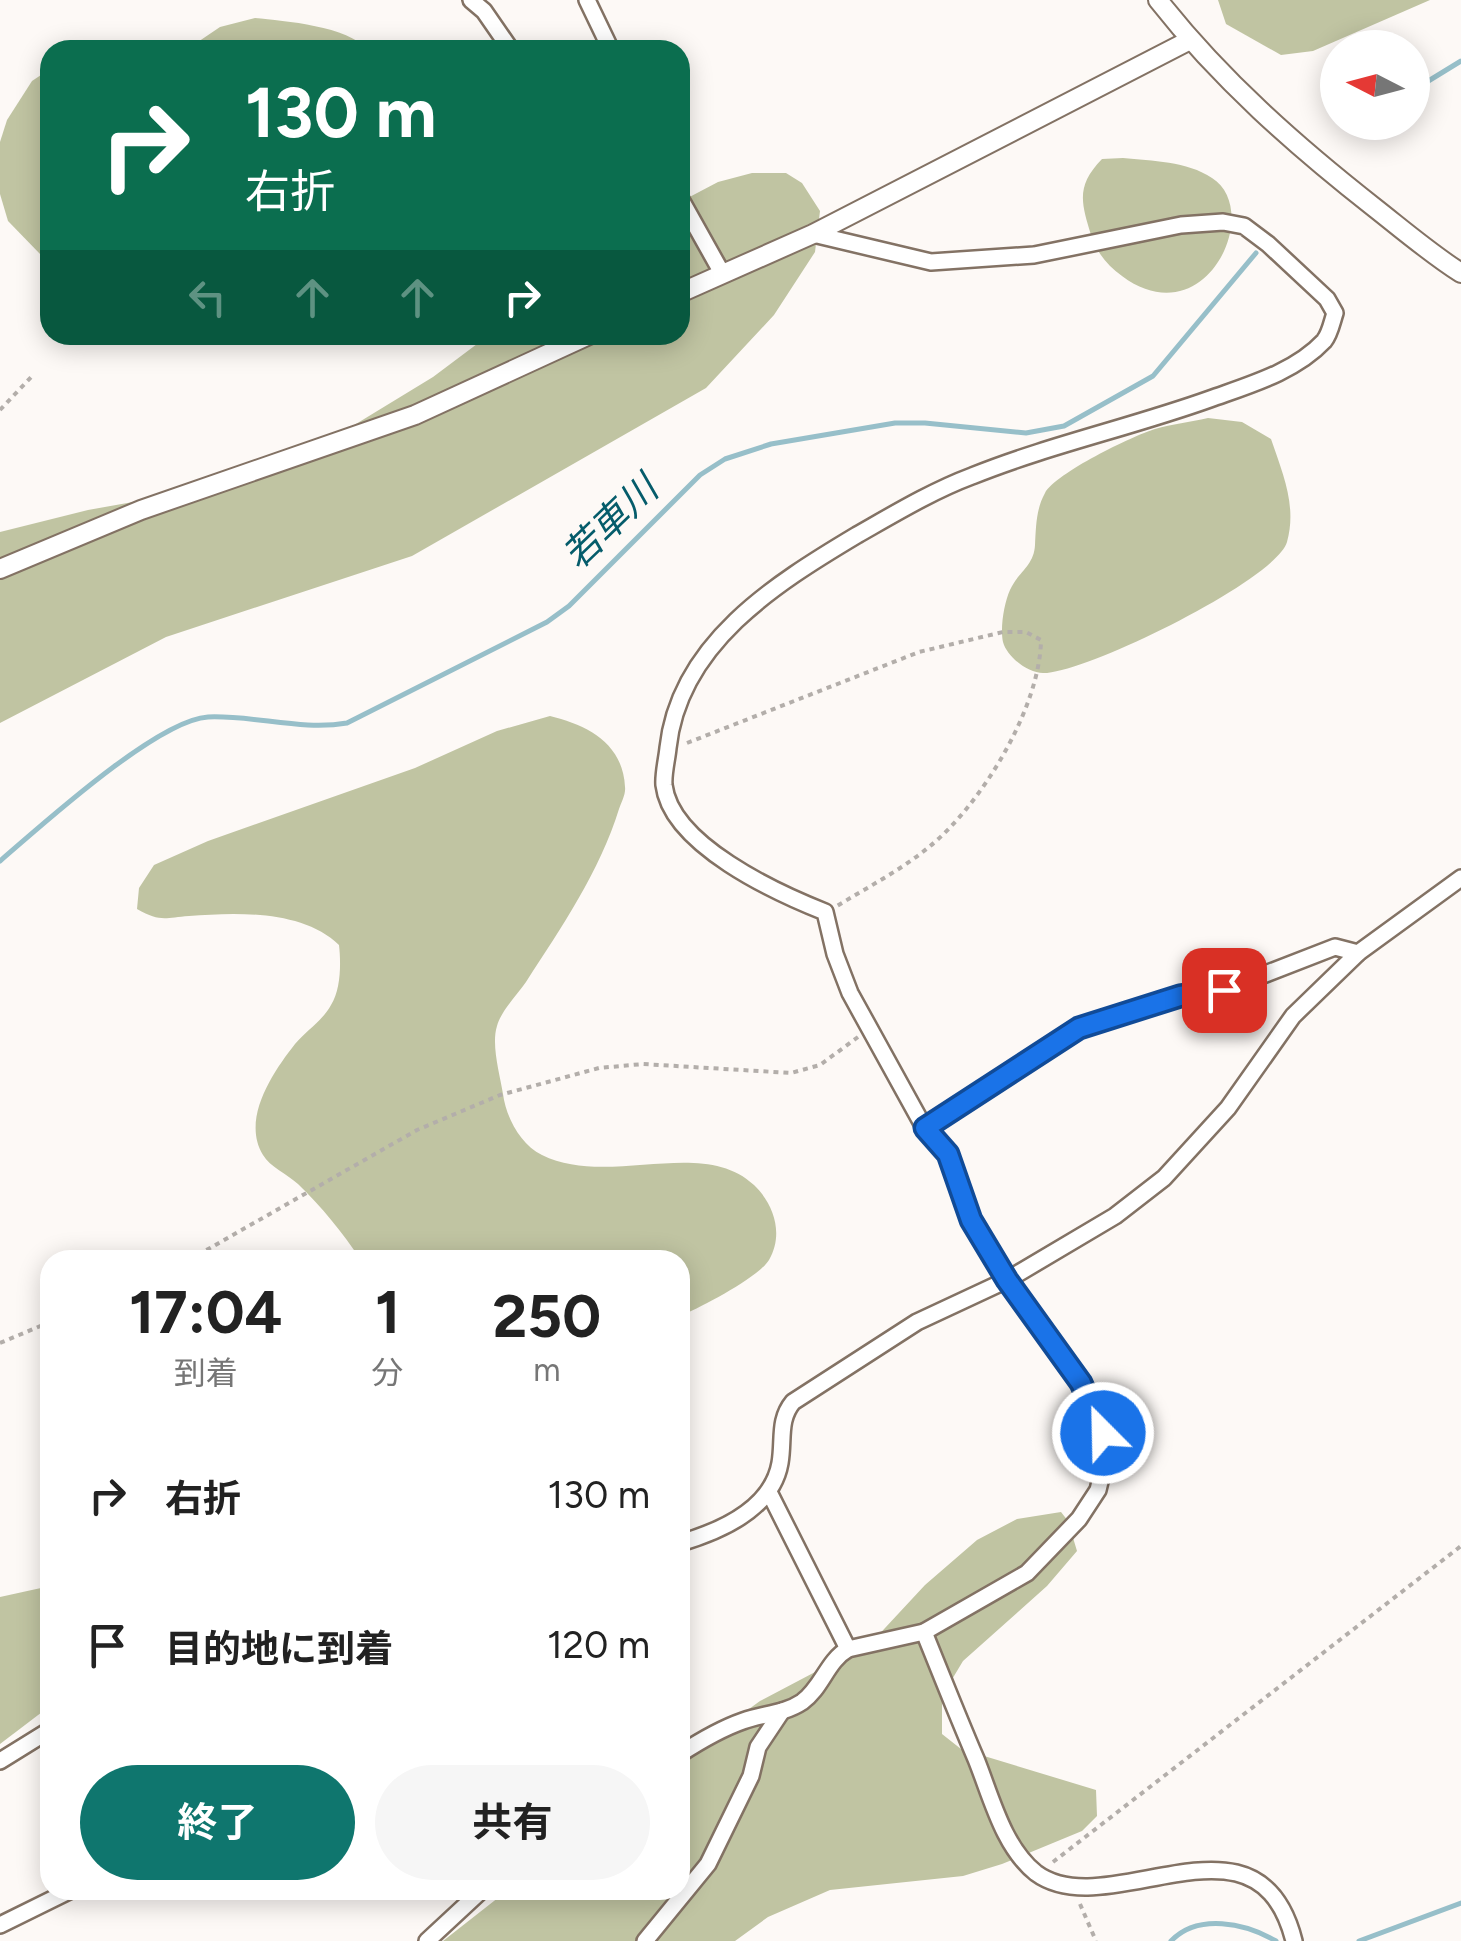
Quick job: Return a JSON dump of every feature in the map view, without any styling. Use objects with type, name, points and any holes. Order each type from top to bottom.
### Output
[{"type":"street","points":[[471,0],[505,40]]},
{"type":"street","points":[[587,0],[605,40]]},
{"type":"street","points":[[1158,0],[1190,40],[1258,108],[1333,174],[1461,273]]},
{"type":"street","points":[[690,288],[813,234],[1190,40]]},
{"type":"street","points":[[690,216],[722,273]]},
{"type":"street","points":[[690,1747],[744,1721],[803,1701],[838,1654],[924,1632],[1027,1574],[1079,1519],[1098,1490],[1104,1461],[1103,1433],[1095,1410],[1081,1383],[1007,1280],[971,1220],[948,1154],[925,1128],[850,992],[825,912],[750,878],[706,847],[676,814],[664,786],[671,725],[683,691],[700,662],[736,620],[776,585],[905,507],[972,476],[1250,385],[1298,362],[1327,338],[1336,313],[1327,299],[1268,244],[1244,226],[1223,222],[1181,224],[1034,255],[931,262],[813,234]]},
{"type":"street","points":[[0,569],[141,510],[415,415],[567,345]]},
{"type":"street","points":[[690,1540],[748,1513],[769,1492],[780,1465],[784,1413],[793,1402],[916,1322],[1007,1280],[1115,1216],[1164,1178],[1228,1108],[1293,1016],[1358,953],[1461,878]]},
{"type":"street","points":[[925,1128],[1079,1028],[1180,996],[1224,990],[1335,947],[1358,953]]},
{"type":"street","points":[[769,1492],[848,1649]]},
{"type":"street","points":[[924,1632],[1010,1843],[1038,1874],[1074,1888],[1182,1871],[1238,1874],[1270,1894],[1286,1916],[1294,1940]]},
{"type":"street","points":[[690,1886],[708,1864],[752,1776],[758,1746],[782,1711]]},
{"type":"street","points":[[0,1760],[40,1736]]},
{"type":"street","points":[[0,1926],[51,1900]]},
{"type":"street","points":[[426,1941],[471,1900]]},
{"type":"street","points":[[645,1941],[679,1900]]},
{"type":"path","points":[[0,410],[34,374]]},
{"type":"path","points":[[668,750],[920,652],[1003,632],[1026,632],[1040,640],[1040,663],[1018,727],[974,800],[931,846],[825,912]]},
{"type":"path","points":[[206,1250],[417,1130],[500,1095],[599,1068],[644,1064],[791,1072],[820,1065],[846,1048],[870,1024]]},
{"type":"path","points":[[0,1343],[40,1326]]},
{"type":"path","points":[[1038,1874],[1461,1546]]},
{"type":"path","points":[[1074,1888],[1096,1941]]},
{"type":"green space","points":[[1218,0],[1430,0],[1361,30],[1320,30],[1320,48],[1281,55],[1226,24]]},
{"type":"green space","points":[[255,18],[331,30],[355,40],[201,40],[220,27]]},
{"type":"green space","points":[[40,76],[40,254],[8,221],[0,194],[0,142],[7,120],[32,81]]},
{"type":"green space","points":[[1123,158],[1192,168],[1212,178],[1226,194],[1232,216],[1228,240],[1218,263],[1201,281],[1178,291],[1152,291],[1122,276],[1099,253],[1085,213],[1084,186],[1102,159]]},
{"type":"green space","points":[[752,173],[786,173],[802,183],[820,211],[815,252],[774,315],[706,388],[412,556],[166,637],[0,723],[0,532],[88,510],[217,487],[328,441],[433,377],[476,345],[690,345],[690,197],[718,182]]},
{"type":"green space","points":[[1208,418],[1242,422],[1271,439],[1287,490],[1290,516],[1287,542],[1275,559],[1216,600],[1097,658],[1043,673],[1019,663],[1003,642],[1003,616],[1010,590],[1034,552],[1038,512],[1045,493],[1079,466],[1130,439],[1161,427]]},
{"type":"green space","points":[[550,716],[577,725],[601,738],[610,748],[623,772],[625,790],[611,832],[579,898],[499,1020],[495,1051],[505,1103],[511,1121],[534,1150],[568,1164],[708,1164],[733,1171],[754,1185],[775,1220],[776,1240],[769,1260],[742,1283],[690,1311],[690,1250],[354,1250],[298,1184],[266,1159],[257,1141],[256,1126],[262,1096],[278,1068],[334,999],[340,976],[339,945],[307,925],[288,919],[228,914],[162,918],[137,909],[139,888],[154,865],[208,841],[415,768],[497,731]]},
{"type":"green space","points":[[1061,1512],[1068,1521],[1077,1551],[1047,1586],[963,1661],[942,1696],[942,1734],[961,1749],[1096,1790],[1097,1816],[1082,1831],[963,1876],[830,1890],[768,1917],[735,1941],[443,1941],[495,1900],[690,1900],[690,1752],[760,1701],[872,1642],[925,1585],[977,1540],[1017,1519]]},
{"type":"green space","points":[[40,1588],[40,1714],[0,1744],[0,1597]]},
{"type":"waterway","name":"若車川","points":[[1430,80],[1461,61]]},
{"type":"waterway","name":"若車川","points":[[0,861],[100,777],[186,723],[208,717],[312,725],[347,723],[547,622],[569,606],[700,475],[725,459],[771,444],[895,423],[1026,433],[1064,426],[1153,376],[1256,253]]},
{"type":"waterway","points":[[1359,1941],[1461,1903]]},
{"type":"waterway","points":[[1171,1941],[1182,1932],[1208,1924],[1250,1929],[1276,1941]]},
{"type":"route","points":[[1103,1433],[1081,1383],[1007,1280],[971,1220],[948,1154],[925,1128],[1079,1028],[1180,996],[1224,990]]}]
